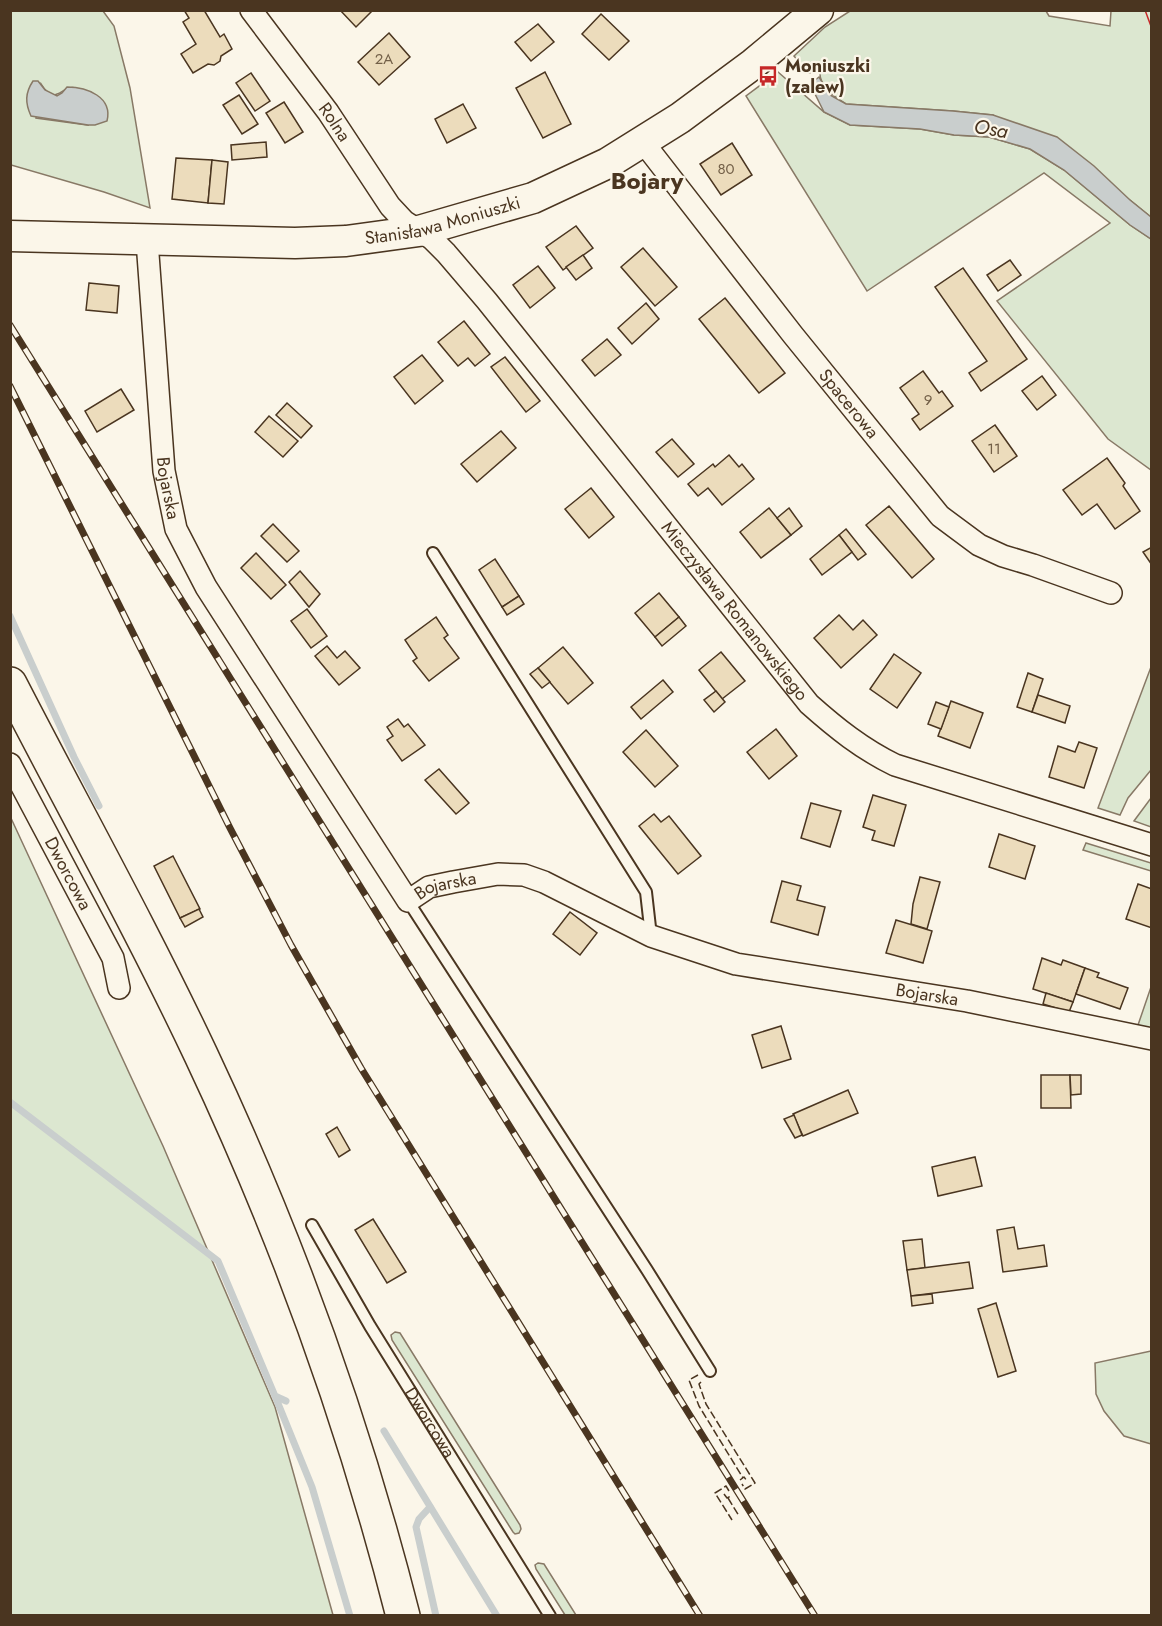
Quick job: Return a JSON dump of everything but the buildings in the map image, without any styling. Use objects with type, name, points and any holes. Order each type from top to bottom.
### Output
[{"type":"main road","points":[[10,684],[152,954],[201,1054],[262,1192],[296,1278],[350,1433],[403,1616]]},
{"type":"street","name":"Rolna","points":[[251,10],[328,112],[390,206],[404,221],[419,231]]},
{"type":"street","name":"Stanisława Moniuszki","points":[[10,236],[147,241],[327,242],[380,238],[419,231],[532,198],[599,167],[680,118],[753,64],[818,10]]},
{"type":"street","name":"Spacerowa","points":[[643,142],[940,516],[987,549],[1111,593]]},
{"type":"street","name":"Mieczysława Romanowskiego","points":[[419,231],[432,239],[446,253],[487,301],[809,704],[838,730],[872,753],[895,765],[1152,845]]},
{"type":"street","name":"Bojarska","points":[[147,241],[164,471],[176,529],[206,587],[408,901],[429,887],[498,874],[524,875],[544,882],[651,936],[736,964],[967,1001],[1152,1039]]},
{"type":"street","name":"Dworcowa","points":[[10,764],[113,958],[119,988]]},
{"type":"lane","points":[[433,553],[646,892],[651,936]]},
{"type":"lane","points":[[408,901],[710,1371]]},
{"type":"lane","name":"Dworcowa","points":[[312,1225],[370,1326],[550,1616]]},
{"type":"green space","points":[[10,11],[103,11],[114,26],[130,88],[150,208],[11,165]],"holes":[[[41,84],[46,91],[55,95],[66,89],[76,88],[88,125],[36,118]]]},
{"type":"green space","points":[[850,11],[1046,11],[1049,16],[1110,26],[1111,11],[1151,11],[1151,217],[1130,200],[993,115],[846,104],[836,98],[821,81],[820,69],[809,73],[794,56],[825,27]]},
{"type":"green space","points":[[778,72],[824,112],[850,125],[920,129],[954,135],[989,137],[1030,149],[1064,170],[1130,225],[1151,239],[1151,470],[1108,439],[997,301],[1110,223],[1044,173],[867,291],[746,96]]},
{"type":"green space","points":[[1151,667],[1151,770],[1128,798],[1120,815],[1098,808]]},
{"type":"green space","points":[[1151,798],[1151,827],[1134,821]]},
{"type":"green space","points":[[10,816],[163,1146],[275,1407],[333,1615],[11,1615]]},
{"type":"green space","points":[[1086,843],[1151,863],[1151,871],[1083,850]]},
{"type":"green space","points":[[1151,987],[1151,1030],[1137,1028]]},
{"type":"green space","points":[[395,1332],[400,1333],[520,1525],[519,1533],[513,1532],[392,1340],[391,1335]]},
{"type":"green space","points":[[1152,1351],[1151,1444],[1124,1436],[1104,1411],[1096,1394],[1095,1363]]},
{"type":"green space","points":[[544,1564],[576,1615],[565,1615],[536,1569],[535,1565]]},
{"type":"water","name":"Osa","points":[[819,77],[830,95],[846,104],[993,115],[1057,137],[1094,166],[1151,217],[1151,239],[1130,225],[1064,170],[1030,149],[989,137],[954,135],[920,129],[850,125],[824,112],[810,84]]},
{"type":"water","points":[[33,81],[38,81],[45,90],[57,96],[67,87],[90,91],[97,95],[106,106],[107,121],[88,125],[31,116],[27,98]]},
{"type":"waterway","points":[[10,616],[74,757],[99,806]]},
{"type":"waterway","points":[[10,1102],[218,1261],[275,1396],[286,1401]]},
{"type":"waterway","points":[[275,1396],[312,1487],[350,1616]]},
{"type":"waterway","points":[[384,1431],[497,1616]]},
{"type":"waterway","points":[[430,1507],[419,1519],[416,1527],[436,1616]]},
{"type":"railway","points":[[10,325],[815,1616]]},
{"type":"railway","points":[[10,386],[230,828],[291,945],[361,1068],[700,1616]]},
{"type":"fence","points":[[698,1375],[689,1380],[699,1406],[743,1478]]},
{"type":"fence","points":[[701,1382],[699,1384],[706,1404],[755,1483],[745,1489],[742,1484]]},
{"type":"fence","points":[[740,1480],[744,1477],[747,1481]]},
{"type":"fence","points":[[729,1491],[726,1486],[715,1493],[732,1520]]},
{"type":"fence","points":[[724,1494],[727,1498],[731,1496]]},
{"type":"fence","points":[[728,1498],[739,1516]]},
{"type":"power","points":[[1145,10],[1152,29]]},
{"type":"place","name":"Moniuszki (zalew)","points":[[768,76]]},
{"type":"district","name":"Bojary","points":[[647,180]]}]
